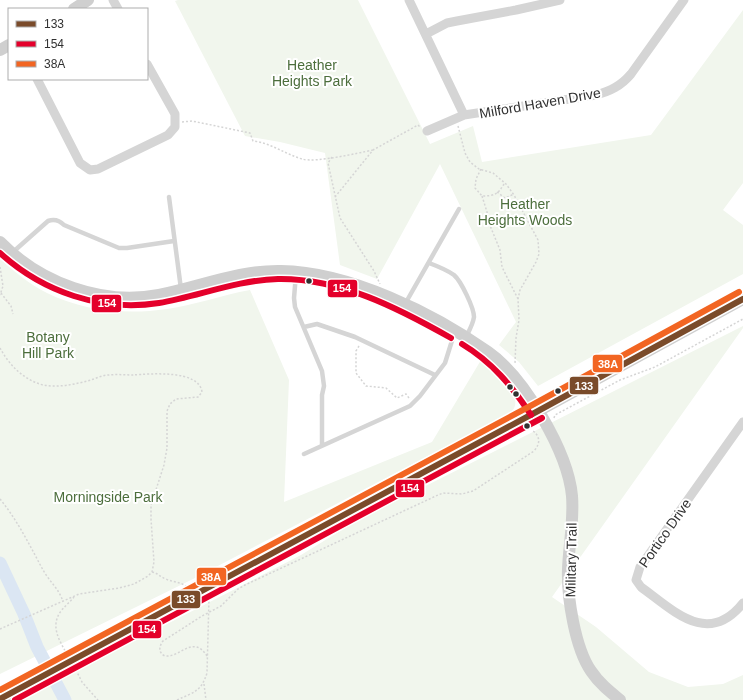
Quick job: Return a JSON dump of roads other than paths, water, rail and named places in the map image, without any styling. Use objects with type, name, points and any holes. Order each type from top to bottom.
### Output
[{"type":"street","points":[[76,8],[88,0]]},
{"type":"street","points":[[409,0],[426,34],[460,117]]},
{"type":"street","points":[[426,34],[448,23],[560,0]]},
{"type":"street","name":"Milford Haven Drive","points":[[427,131],[460,117],[596,94],[611,90],[625,81],[631,74],[684,0]]},
{"type":"street","points":[[38,80],[77,158],[90,170],[98,169],[168,135],[175,127],[175,114],[148,66]]},
{"type":"street","name":"Military Trail","points":[[0,242],[11,253],[40,273],[66,286],[110,296],[137,297],[158,295],[230,276],[253,272],[296,272],[326,277],[349,283],[405,304],[455,331],[491,354],[515,377],[538,411],[561,454],[571,492],[572,514],[568,579],[571,607],[577,637],[591,671],[604,687],[620,700]]},
{"type":"street","points":[[0,699],[210,588],[743,299]]},
{"type":"street","name":"Portico Drive","points":[[743,422],[640,567],[636,580],[641,587],[685,619],[697,623],[706,624],[719,622],[730,617],[743,603]]},
{"type":"lane","points":[[169,197],[181,289]]},
{"type":"lane","points":[[405,304],[459,209]]},
{"type":"lane","points":[[11,253],[48,221],[53,220],[58,220],[64,225],[118,248],[174,241]]},
{"type":"lane","points":[[429,262],[452,274],[460,283],[473,309],[473,322],[466,338]]},
{"type":"lane","points":[[296,272],[294,302],[296,311],[322,371],[324,386],[322,395],[322,445]]},
{"type":"lane","points":[[304,327],[318,324],[362,341],[435,375]]},
{"type":"lane","points":[[304,454],[414,403],[444,363],[455,331]]},
{"type":"waterway","points":[[0,563],[24,614],[37,647],[65,700]]},
{"type":"park label","name":"Heather Heights Park","points":[[312,74]]},
{"type":"park label","name":"Heather Heights Woods","points":[[525,212]]},
{"type":"park label","name":"Botany Hill Park","points":[[48,346]]},
{"type":"park label","name":"Morningside Park","points":[[108,497]]}]
